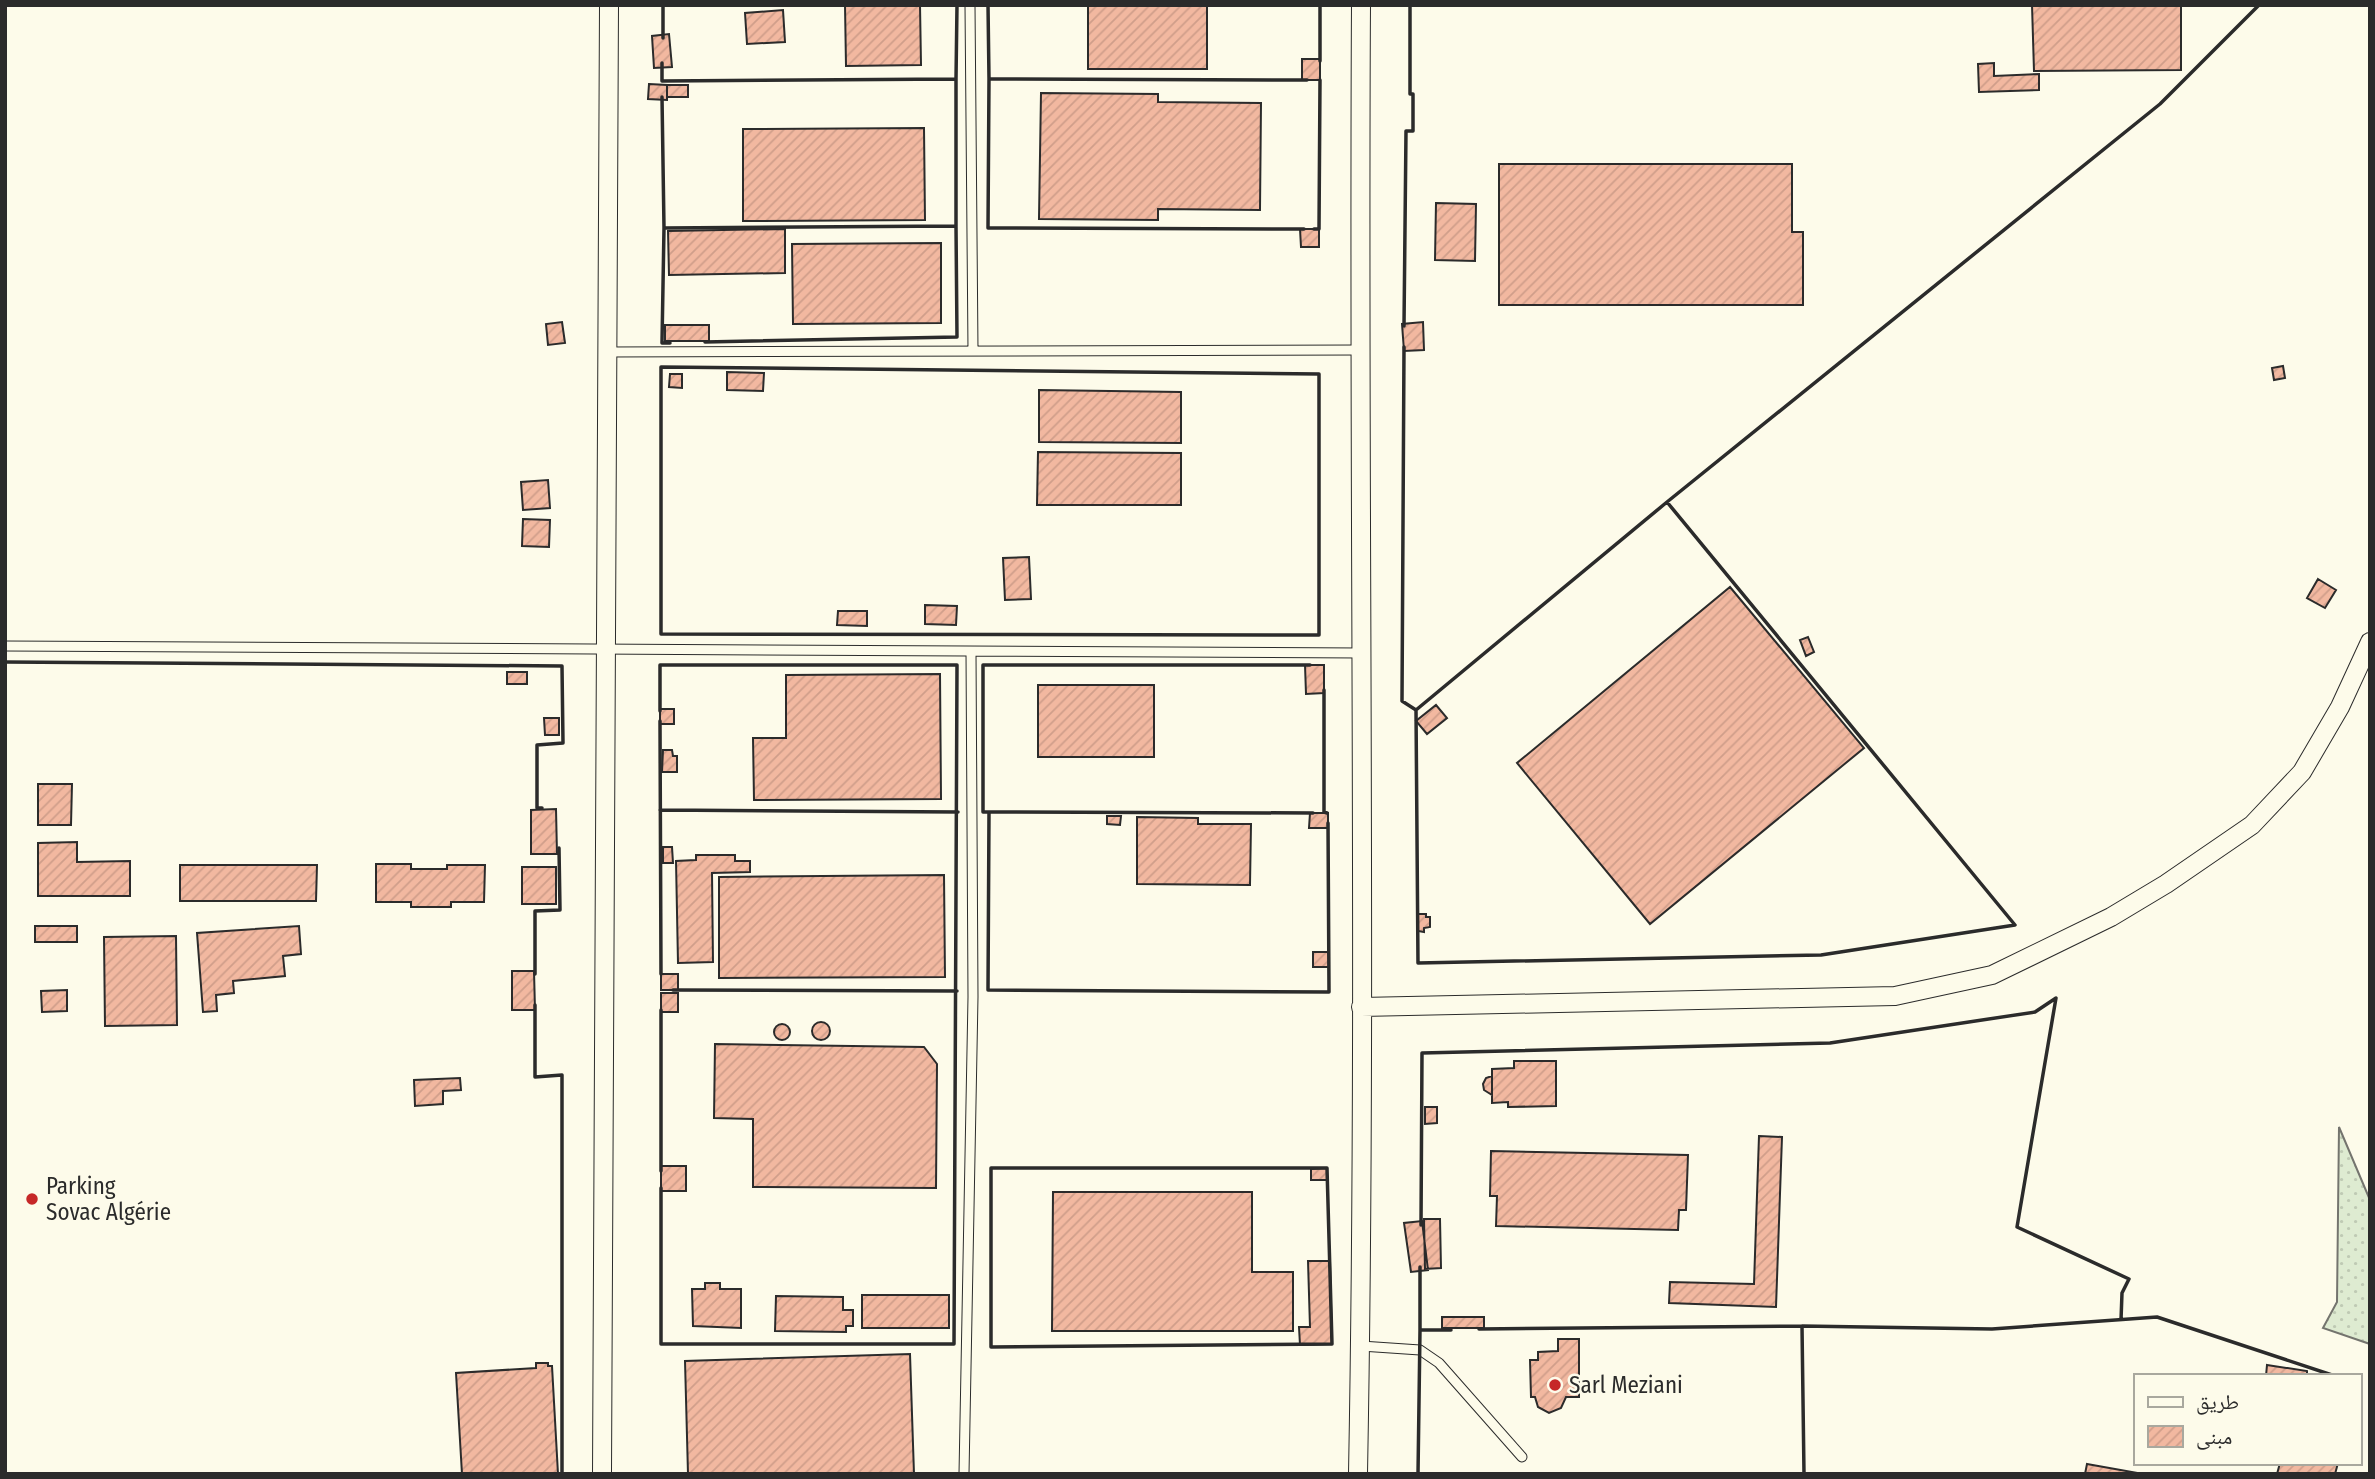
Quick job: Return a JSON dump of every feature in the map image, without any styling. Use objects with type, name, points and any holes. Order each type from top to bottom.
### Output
[{"type":"street","points":[[602,1474],[609,5]]},
{"type":"street","points":[[1359,1474],[1361,5]]},
{"type":"street","points":[[1361,1007],[1895,996],[1992,975],[2111,917],[2252,825],[2302,772],[2340,707],[2370,642]]},
{"type":"lane","points":[[970,5],[973,350]]},
{"type":"lane","points":[[607,352],[1359,350]]},
{"type":"lane","points":[[5,646],[1360,653]]},
{"type":"lane","points":[[964,1474],[973,997],[971,652]]},
{"type":"lane","points":[[1361,1346],[1420,1350],[1439,1363],[1522,1457]]},
{"type":"green space","points":[[2339,1127],[2370,1200],[2370,1344],[2323,1328],[2337,1302]]},
{"type":"building","points":[[845,5],[920,5],[921,65],[846,66]]},
{"type":"building","points":[[1088,5],[1207,5],[1207,69],[1088,69]]},
{"type":"building","points":[[2032,5],[2181,5],[2181,70],[2034,71]]},
{"type":"building","points":[[783,10],[785,42],[747,44],[745,13]]},
{"type":"building","points":[[669,34],[672,67],[654,68],[652,36]]},
{"type":"building","points":[[1302,59],[1320,59],[1320,80],[1302,80]]},
{"type":"building","points":[[1994,63],[1994,76],[2039,74],[2039,90],[1979,92],[1978,64]]},
{"type":"building","points":[[649,84],[667,85],[667,100],[648,99]]},
{"type":"building","points":[[667,85],[688,85],[688,97],[667,97]]},
{"type":"building","points":[[1041,93],[1158,94],[1158,102],[1261,103],[1260,210],[1158,209],[1158,220],[1039,219]]},
{"type":"building","points":[[924,128],[925,220],[743,221],[743,129]]},
{"type":"building","points":[[1499,164],[1792,164],[1792,232],[1803,232],[1803,305],[1499,305]]},
{"type":"building","points":[[1436,203],[1476,204],[1475,261],[1435,260]]},
{"type":"building","points":[[785,229],[785,273],[669,275],[668,231]]},
{"type":"building","points":[[1300,229],[1319,229],[1319,247],[1301,247]]},
{"type":"building","points":[[941,243],[941,323],[793,324],[792,244]]},
{"type":"building","points":[[562,322],[565,343],[548,345],[546,324]]},
{"type":"building","points":[[1423,322],[1424,350],[1404,351],[1402,324]]},
{"type":"building","points":[[665,325],[709,325],[709,341],[665,341]]},
{"type":"building","points":[[2283,366],[2285,378],[2274,380],[2272,368]]},
{"type":"building","points":[[727,372],[764,373],[763,391],[727,390]]},
{"type":"building","points":[[670,374],[682,374],[682,388],[669,387]]},
{"type":"building","points":[[1039,390],[1181,392],[1181,443],[1039,442]]},
{"type":"building","points":[[1038,452],[1181,453],[1181,505],[1037,505]]},
{"type":"building","points":[[548,480],[550,508],[523,510],[521,482]]},
{"type":"building","points":[[523,519],[550,520],[549,547],[522,546]]},
{"type":"building","points":[[1029,557],[1031,599],[1005,600],[1003,558]]},
{"type":"building","points":[[2318,579],[2336,590],[2325,608],[2307,598]]},
{"type":"building","points":[[1730,587],[1864,748],[1650,924],[1517,763]]},
{"type":"building","points":[[925,605],[957,606],[956,625],[925,624]]},
{"type":"building","points":[[838,611],[867,611],[867,626],[837,625]]},
{"type":"building","points":[[1808,637],[1814,652],[1806,656],[1800,640]]},
{"type":"building","points":[[1305,665],[1324,665],[1324,693],[1306,694]]},
{"type":"building","points":[[507,672],[527,672],[527,684],[507,684]]},
{"type":"building","points":[[940,674],[941,799],[754,800],[753,738],[786,738],[786,675]]},
{"type":"building","points":[[1038,685],[1154,685],[1154,757],[1038,757]]},
{"type":"building","points":[[1436,705],[1447,718],[1427,734],[1416,721]]},
{"type":"building","points":[[660,709],[674,709],[674,724],[660,724]]},
{"type":"building","points":[[544,718],[559,718],[559,735],[545,735]]},
{"type":"building","points":[[663,750],[672,750],[673,756],[677,756],[677,772],[662,772]]},
{"type":"building","points":[[38,784],[72,784],[71,825],[38,825]]},
{"type":"building","points":[[556,809],[557,854],[531,854],[531,810]]},
{"type":"building","points":[[1310,813],[1328,813],[1328,828],[1309,828]]},
{"type":"building","points":[[1107,816],[1121,816],[1120,825],[1107,824]]},
{"type":"building","points":[[1137,817],[1198,818],[1198,824],[1251,824],[1250,885],[1137,884]]},
{"type":"building","points":[[77,842],[77,862],[130,861],[130,896],[38,896],[38,843]]},
{"type":"building","points":[[663,847],[672,847],[673,863],[663,863]]},
{"type":"building","points":[[696,855],[735,855],[735,861],[750,861],[750,872],[712,873],[713,962],[678,963],[676,861],[696,860]]},
{"type":"building","points":[[376,864],[411,864],[411,869],[485,865],[484,902],[451,902],[451,907],[411,907],[411,902],[376,902]]},
{"type":"building","points":[[180,865],[317,865],[316,901],[180,901]]},
{"type":"building","points":[[522,867],[556,867],[556,904],[522,904]]},
{"type":"building","points":[[944,875],[945,977],[719,978],[719,877]]},
{"type":"building","points":[[1418,914],[1430,917],[1430,927],[1424,928],[1424,932],[1418,931]]},
{"type":"building","points":[[35,926],[77,926],[77,942],[35,942]]},
{"type":"building","points":[[299,926],[301,954],[283,956],[285,976],[233,981],[234,993],[216,995],[217,1011],[203,1012],[197,933]]},
{"type":"building","points":[[176,936],[177,1025],[105,1026],[104,937]]},
{"type":"building","points":[[1313,952],[1329,952],[1329,967],[1313,967]]},
{"type":"building","points":[[512,971],[534,971],[535,1010],[512,1010]]},
{"type":"building","points":[[661,974],[678,974],[678,990],[661,990]]},
{"type":"building","points":[[67,990],[67,1011],[42,1012],[41,991]]},
{"type":"building","points":[[661,993],[678,993],[678,1012],[661,1012]]},
{"type":"building","points":[[817,1022],[825,1022],[830,1031],[828,1038],[817,1040],[812,1035],[812,1027]]},
{"type":"building","points":[[779,1024],[785,1024],[790,1032],[788,1038],[779,1040],[774,1035],[774,1029]]},
{"type":"building","points":[[715,1044],[924,1047],[937,1064],[936,1188],[753,1187],[753,1119],[714,1118]]},
{"type":"building","points":[[1514,1061],[1556,1061],[1556,1106],[1508,1107],[1508,1102],[1492,1103],[1492,1069],[1514,1068]]},
{"type":"building","points":[[1492,1076],[1492,1095],[1484,1090],[1483,1084],[1486,1078]]},
{"type":"building","points":[[460,1078],[461,1090],[443,1091],[443,1104],[415,1106],[414,1080]]},
{"type":"building","points":[[1425,1107],[1437,1107],[1437,1123],[1425,1124]]},
{"type":"building","points":[[1759,1136],[1782,1137],[1776,1307],[1669,1303],[1670,1282],[1754,1284]]},
{"type":"building","points":[[1491,1151],[1688,1155],[1686,1210],[1679,1210],[1678,1230],[1496,1226],[1497,1196],[1490,1196]]},
{"type":"building","points":[[661,1166],[686,1166],[686,1191],[661,1191]]},
{"type":"building","points":[[1327,1168],[1327,1180],[1311,1180],[1311,1169]]},
{"type":"building","points":[[1053,1192],[1252,1192],[1252,1272],[1293,1272],[1293,1331],[1052,1331]]},
{"type":"building","points":[[1424,1219],[1440,1219],[1441,1268],[1425,1269]]},
{"type":"building","points":[[1422,1221],[1428,1270],[1411,1272],[1404,1223]]},
{"type":"building","points":[[1308,1261],[1330,1261],[1332,1344],[1300,1345],[1299,1327],[1310,1327]]},
{"type":"building","points":[[705,1283],[720,1283],[720,1289],[741,1289],[741,1328],[693,1326],[692,1289],[705,1289]]},
{"type":"building","points":[[862,1295],[949,1295],[949,1328],[862,1328]]},
{"type":"building","points":[[776,1296],[843,1297],[843,1310],[853,1310],[853,1326],[846,1326],[846,1332],[775,1331]]},
{"type":"building","points":[[1442,1317],[1484,1317],[1484,1328],[1442,1328]]},
{"type":"building","points":[[1558,1339],[1579,1339],[1579,1397],[1566,1397],[1561,1408],[1549,1413],[1538,1407],[1535,1397],[1531,1397],[1530,1360],[1538,1360],[1538,1352],[1558,1351]]},
{"type":"building","points":[[910,1354],[914,1474],[688,1474],[685,1361]]},
{"type":"building","points":[[536,1363],[548,1363],[548,1366],[552,1366],[558,1474],[462,1474],[456,1373],[536,1368]]},
{"type":"building","points":[[2267,1365],[2307,1371],[2307,1374],[2266,1374]]},
{"type":"building","points":[[2087,1464],[2143,1474],[2085,1474]]},
{"type":"building","points":[[2279,1465],[2337,1465],[2335,1474],[2277,1474]]},
{"type":"wall","points":[[5,5],[18,5]]},
{"type":"wall","points":[[663,5],[663,38]]},
{"type":"wall","points":[[662,63],[662,81],[956,79],[957,5]]},
{"type":"wall","points":[[988,5],[989,79],[1307,80]]},
{"type":"wall","points":[[1320,5],[1320,61]]},
{"type":"wall","points":[[1404,326],[1406,131],[1413,131],[1413,94],[1410,94],[1410,5]]},
{"type":"wall","points":[[1404,347],[1402,701],[1416,710],[1667,502],[2160,104],[2259,5]]},
{"type":"wall","points":[[662,97],[664,228],[956,226],[956,79]]},
{"type":"wall","points":[[989,79],[988,228],[1304,229]]},
{"type":"wall","points":[[1314,229],[1319,229],[1320,80]]},
{"type":"wall","points":[[705,342],[957,337],[956,226]]},
{"type":"wall","points":[[664,228],[662,343],[670,343]]},
{"type":"wall","points":[[661,367],[1319,374],[1319,635],[661,634],[661,367]]},
{"type":"wall","points":[[1667,502],[2015,925],[1821,955],[1418,963],[1416,710],[1667,502]]},
{"type":"wall","points":[[5,662],[562,666],[563,743],[537,745],[537,808],[542,808]]},
{"type":"wall","points":[[660,711],[660,665],[957,665],[954,1344],[661,1344],[661,1188]]},
{"type":"wall","points":[[1310,665],[983,665],[983,812],[1313,813]]},
{"type":"wall","points":[[1324,690],[1324,812],[1327,813]]},
{"type":"wall","points":[[660,721],[661,974]]},
{"type":"wall","points":[[660,810],[958,812]]},
{"type":"wall","points":[[989,812],[988,990],[1329,992],[1328,823]]},
{"type":"wall","points":[[535,974],[535,911],[560,910],[559,848]]},
{"type":"wall","points":[[673,990],[957,991]]},
{"type":"wall","points":[[1421,1225],[1422,1053],[1830,1043],[2035,1012],[2056,998],[2017,1227],[2129,1279],[2122,1293],[2121,1320]]},
{"type":"wall","points":[[535,1005],[535,1077],[562,1075],[562,1474]]},
{"type":"wall","points":[[661,1010],[661,1171]]},
{"type":"wall","points":[[991,1168],[1327,1168],[1332,1344],[991,1347],[991,1168]]},
{"type":"wall","points":[[1420,1267],[1420,1330]]},
{"type":"wall","points":[[1804,1474],[1802,1326],[1992,1329],[2157,1317],[2329,1374]]},
{"type":"wall","points":[[1479,1329],[1802,1326]]},
{"type":"wall","points":[[1418,1474],[1420,1330],[1451,1330]]},
{"type":"place","name":"Parking Sovac Algérie","points":[[32,1199]]},
{"type":"place","name":"Sarl Meziani","points":[[1555,1385]]}]
